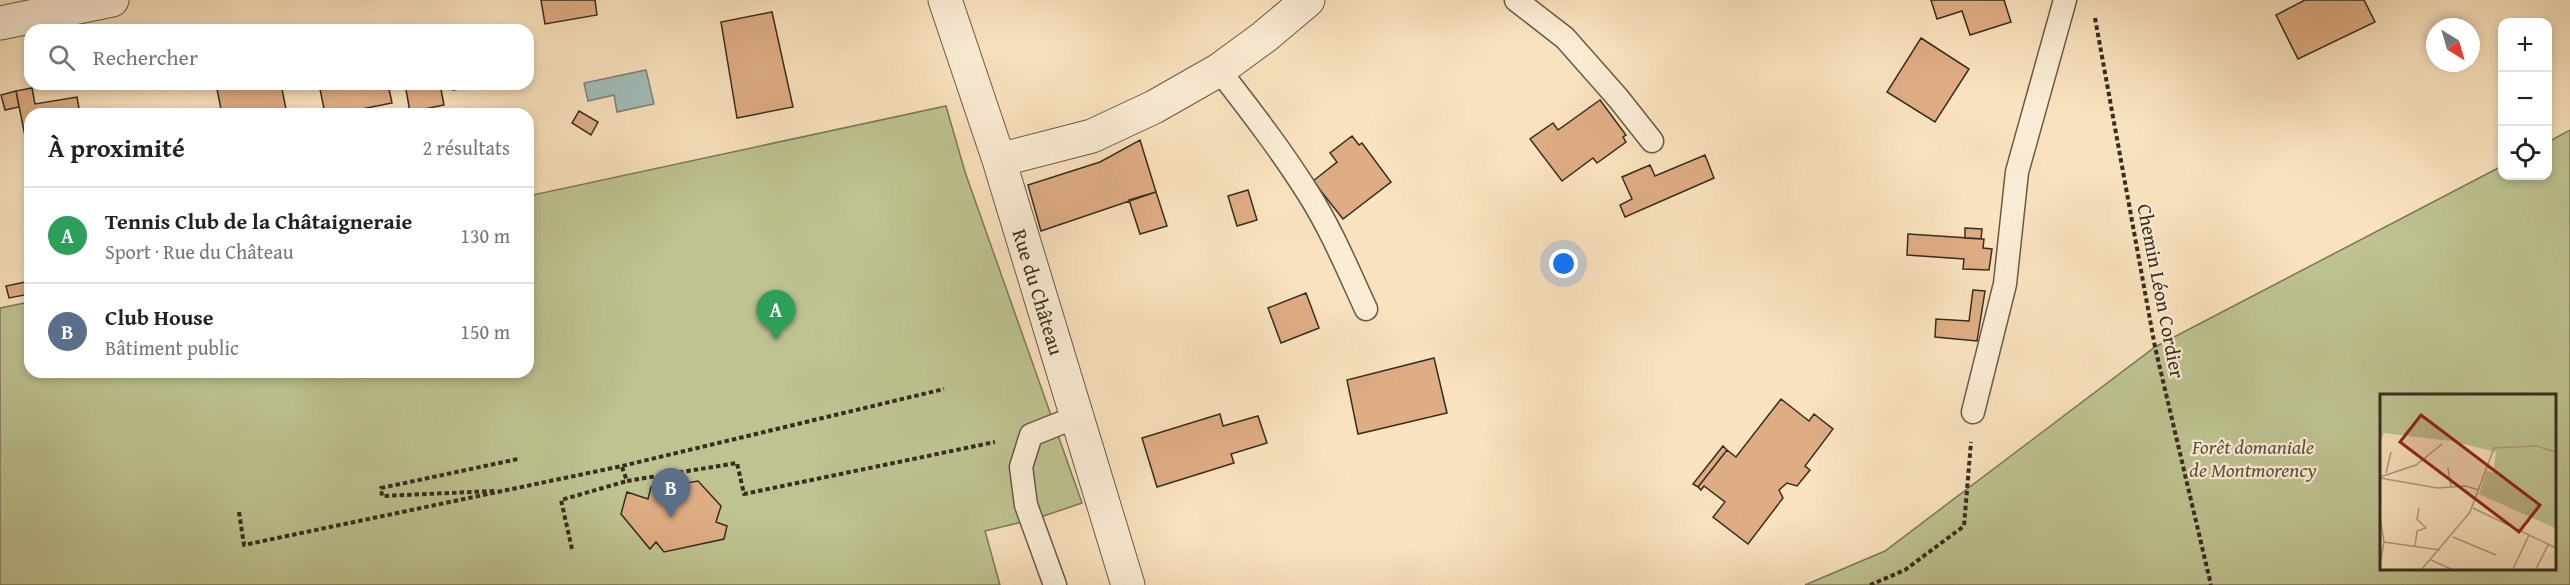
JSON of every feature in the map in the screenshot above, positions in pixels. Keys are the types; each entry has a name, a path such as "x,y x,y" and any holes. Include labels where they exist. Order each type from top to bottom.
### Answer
{"street":[{"path":"0,23 112,0"},
{"name":"Rue du Château","path":"945,0 999,160 1128,585"},
{"path":"999,160 1092,136 1154,107 1219,70 1264,38 1308,0"}],"lane":[{"path":"1516,0 1565,38 1652,141"},
{"path":"1973,412 2005,284 2017,172 2065,0"},
{"path":"1219,70 1267,132 1309,195 1335,242 1366,309"},
{"path":"1055,585 1026,505 1021,466 1031,435 1076,417"}],"path":[{"name":"Chemin Léon Cordier","path":"2094,12 2156,347 2211,585"},
{"path":"239,512 244,545 622,466 944,389"},
{"path":"1870,585 1905,570 1964,526 1973,412"},
{"path":"572,549 561,500 627,481 737,463 744,494 1031,435"},
{"path":"507,490 382,496 381,488 518,459"},
{"path":"622,466 627,481"}],"green space":[{"path":"946,106 965,172 1082,503 1035,519 985,531 1000,585 0,585 0,308 24,303 24,378 534,378 534,195"},
{"name":"Forêt domaniale de Montmorency","path":"2570,130 2570,585 1805,585 1885,551 2155,347 2498,168 2498,180 2552,180 2552,140"}],"water":[{"path":"646,70 654,104 617,112 614,95 588,101 584,83"}],"building":[{"path":"541,0 595,0 597,15 545,24"},
{"path":"1931,0 2004,0 2011,22 1970,35 1962,11 1937,19"},
{"path":"2305,0 2364,0 2375,22 2298,59 2276,15"},
{"path":"772,12 793,107 737,118 721,22"},
{"path":"1921,38 1969,69 1935,122 1887,92"},
{"path":"32,90 35,104 77,97 79,108 24,108 24,131 16,91"},
{"path":"217,90 282,90 286,108 221,108"},
{"path":"320,90 389,90 392,103 367,108 324,108"},
{"path":"406,90 441,90 444,105 409,108"},
{"path":"16,91 19,107 5,110 1,95"},
{"path":"1600,100 1626,135 1623,137 1626,142 1597,163 1593,158 1562,181 1530,139 1553,123 1558,130"},
{"path":"579,111 598,122 591,135 572,123"},
{"path":"1352,136 1359,145 1362,143 1391,182 1343,219 1313,181 1337,162 1330,153"},
{"path":"1140,140 1156,192 1041,231 1028,185 1100,162"},
{"path":"1705,155 1714,178 1625,217 1620,205 1632,199 1622,177 1650,165 1655,176"},
{"path":"1248,190 1257,220 1237,226 1228,196"},
{"path":"1156,192 1167,226 1140,234 1129,200"},
{"path":"1965,228 1982,229 1981,239 1965,238"},
{"path":"1908,234 1984,239 1983,248 1992,249 1989,270 1963,269 1964,259 1907,255"},
{"path":"24,282 24,295 9,298 6,286"},
{"path":"1973,290 1985,291 1977,341 1935,337 1936,319 1969,321"},
{"path":"1306,293 1319,328 1281,343 1268,308"},
{"path":"1434,358 1447,413 1358,434 1347,380"},
{"path":"1781,399 1809,421 1814,414 1833,429 1805,466 1810,470 1797,486 1787,483 1779,490 1783,498 1748,544 1713,517 1725,502 1704,486 1701,490 1698,487 1727,450 1736,457"},
{"path":"1220,414 1223,426 1258,416 1267,443 1231,454 1234,463 1157,487 1142,438"},
{"path":"1723,446 1727,450 1698,487 1693,484"},
{"path":"681,481 682,484 698,481 721,506 716,522 727,526 724,539 664,552 656,542 650,549 621,514 627,492 648,499 651,487"}],"place":[{"name":"Tennis Club de la Châtaigneraie","path":"776,340"},
{"name":"Club House","path":"671,518"}]}
